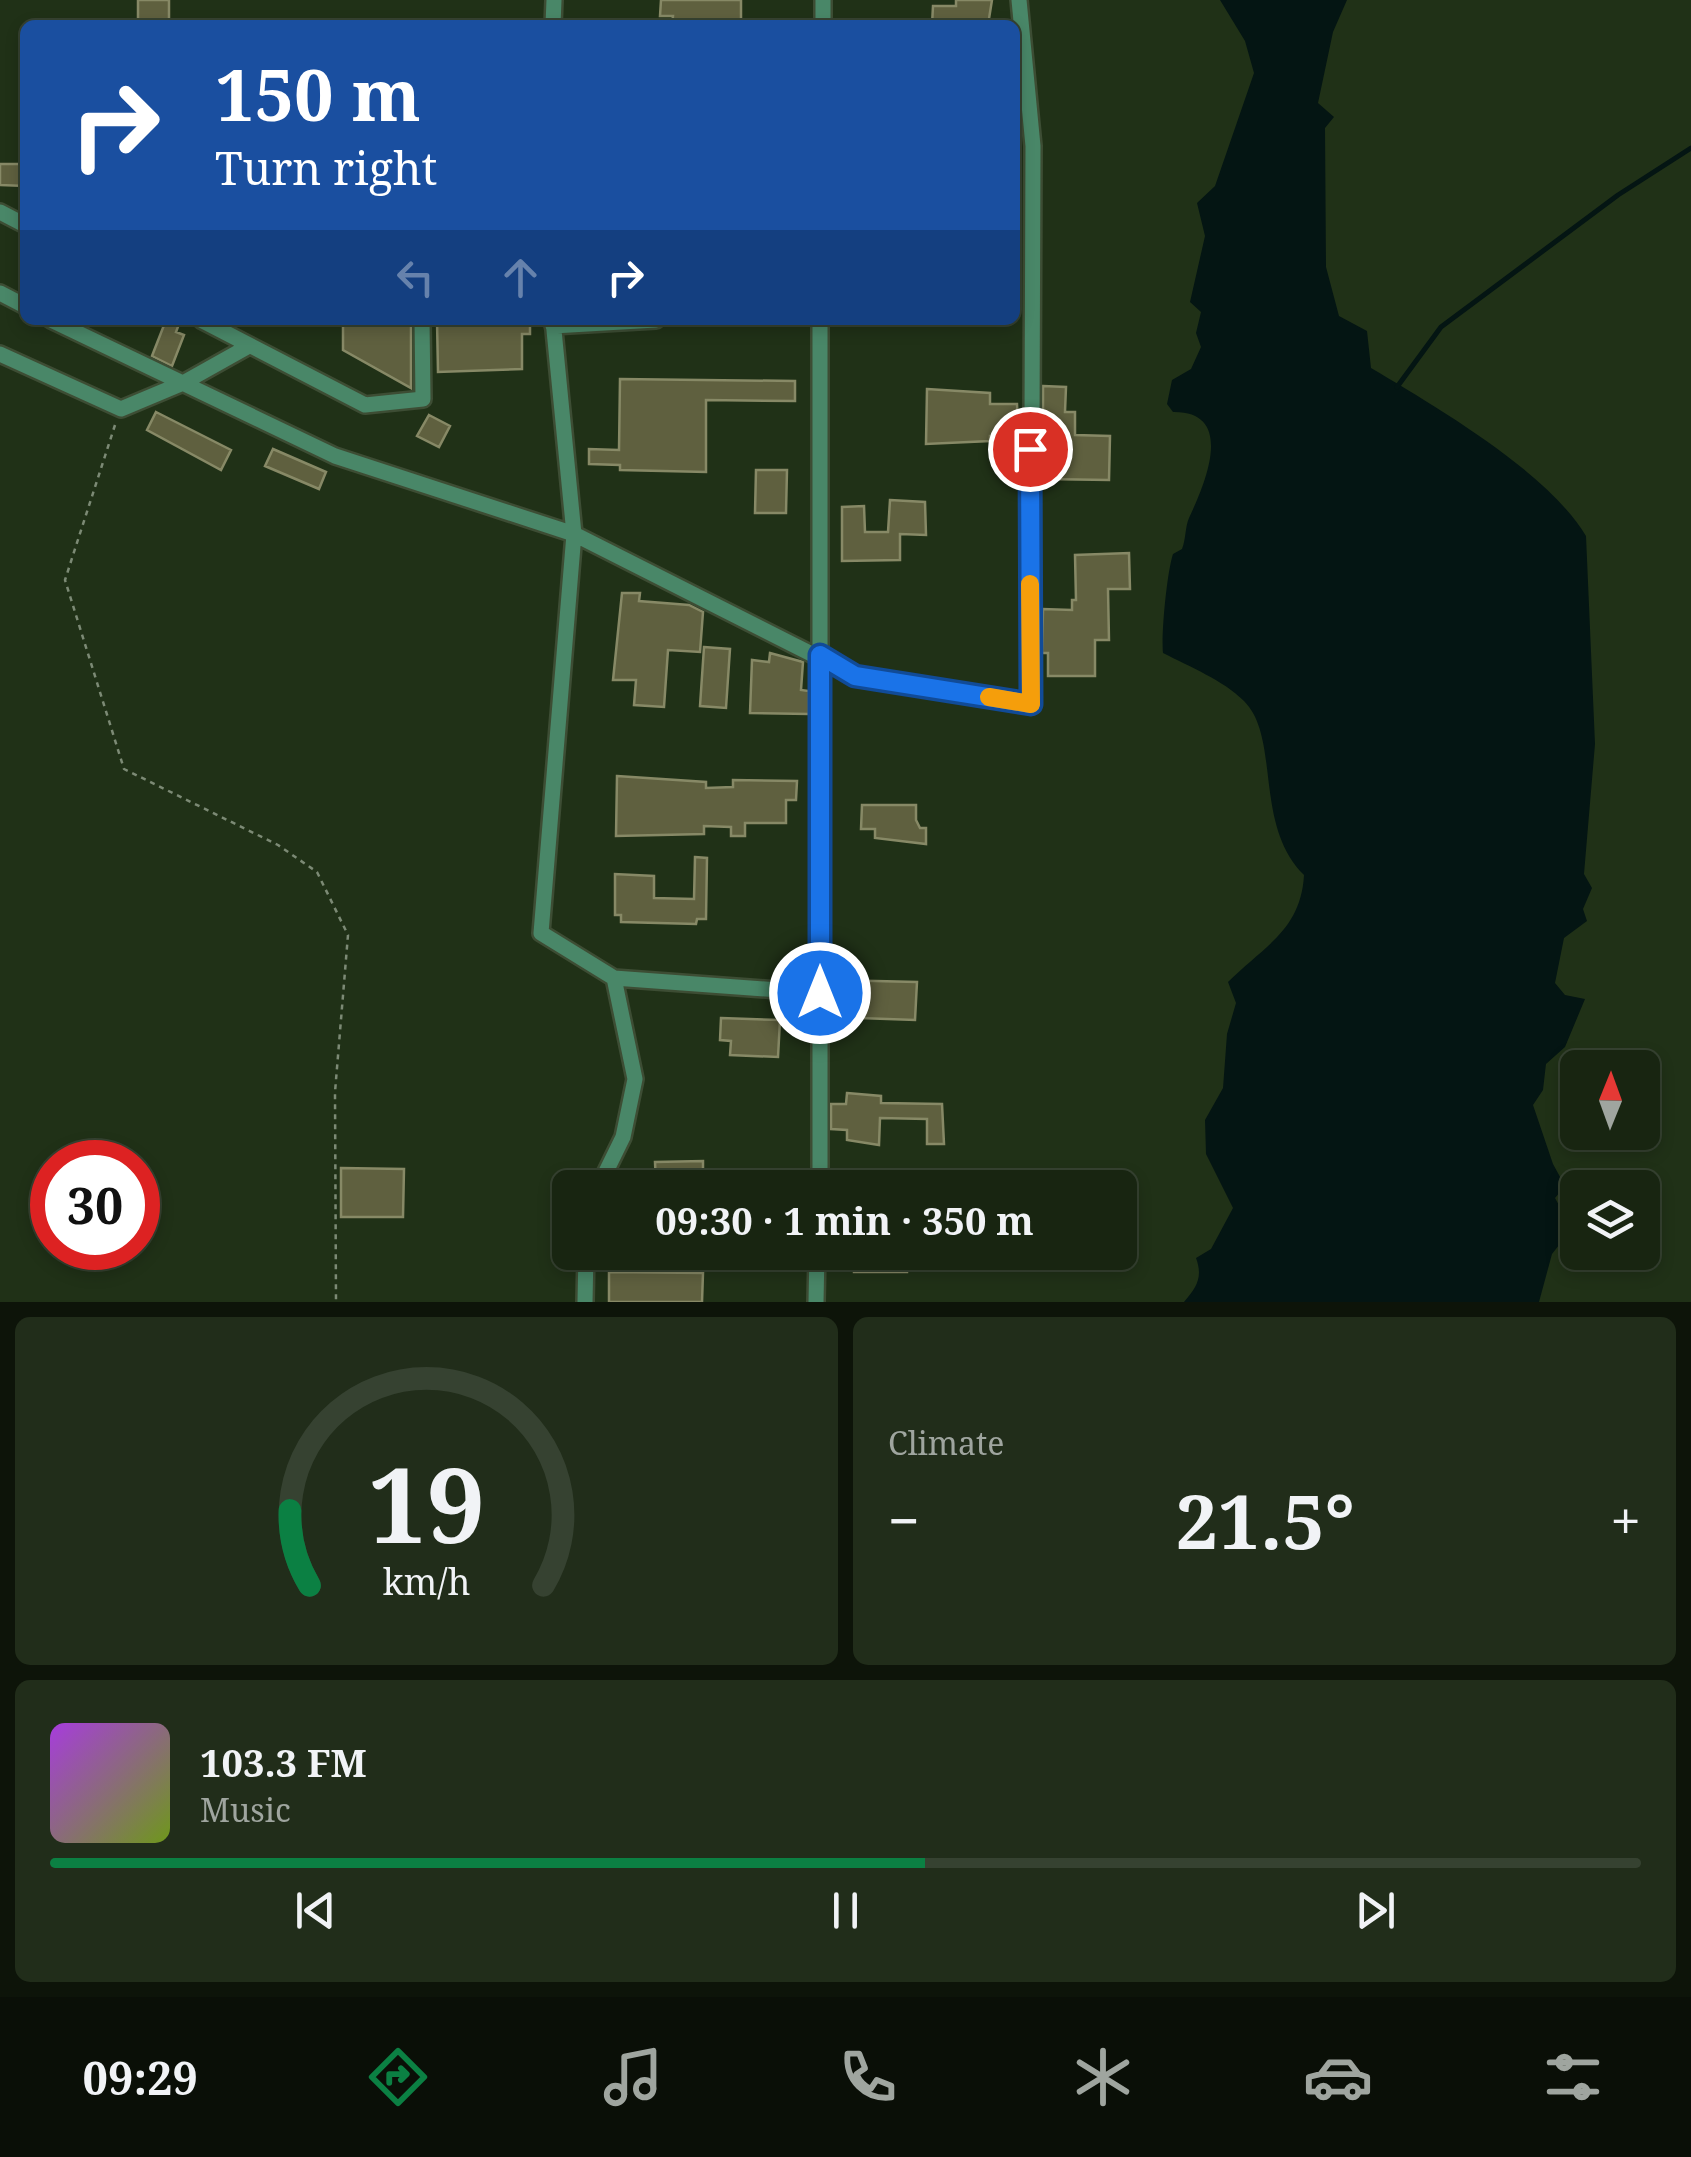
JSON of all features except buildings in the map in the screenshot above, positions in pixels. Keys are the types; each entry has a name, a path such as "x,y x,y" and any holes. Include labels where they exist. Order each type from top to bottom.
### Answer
{"street":[{"path":"62,325 335,456 574,534 855,676 1031,704 1023,304 1034,146 1019,0"},
{"path":"210,325 365,404 423,399 422,325"},
{"path":"553,325 574,534 541,933 614,978 820,993"},
{"path":"820,325 820,1170"},
{"path":"0,354 120,409 183,383 249,346"},
{"path":"607,1170 623,1137 635,1080 614,978"},
{"path":"585,1302 586,1270"},
{"path":"816,1302 817,1270"}],"path":[{"path":"120,409 65,580 124,770 278,845 316,872 348,935 335,1092 336,1302"}],"shaded area":[{"path":"1220,0 1347,0 1333,32 1318,103 1334,117 1325,128 1326,267 1339,316 1367,331 1371,368 1457,421 1518,465 1568,512 1586,536 1595,744 1584,874 1592,888 1583,909 1587,921 1564,938 1555,983 1565,995 1585,999 1565,1047 1546,1064 1543,1090 1533,1105 1560,1177 1560,1192 1555,1198 1560,1207 1560,1244 1552,1254 1539,1302 1184,1302 1198,1282 1196,1258 1211,1249 1233,1208 1206,1154 1205,1120 1223,1088 1227,1034 1236,1003 1228,982 1288,924 1296,910 1304,875 1278,832 1255,717 1244,701 1226,687 1163,653 1173,554 1182,549 1211,453 1205,424 1193,415 1173,412 1167,404 1172,380 1191,369 1201,347 1196,333 1201,312 1190,302 1205,236 1197,203 1215,186 1254,73 1245,41"}],"waterway":[{"path":"1397,387 1441,327 1618,195 1691,148"}],"slow traffic":[{"path":"989,697 1031,704 1030,584"}],"route":[{"path":"820,993 820,655 855,676 1031,704 1030,449"}]}
